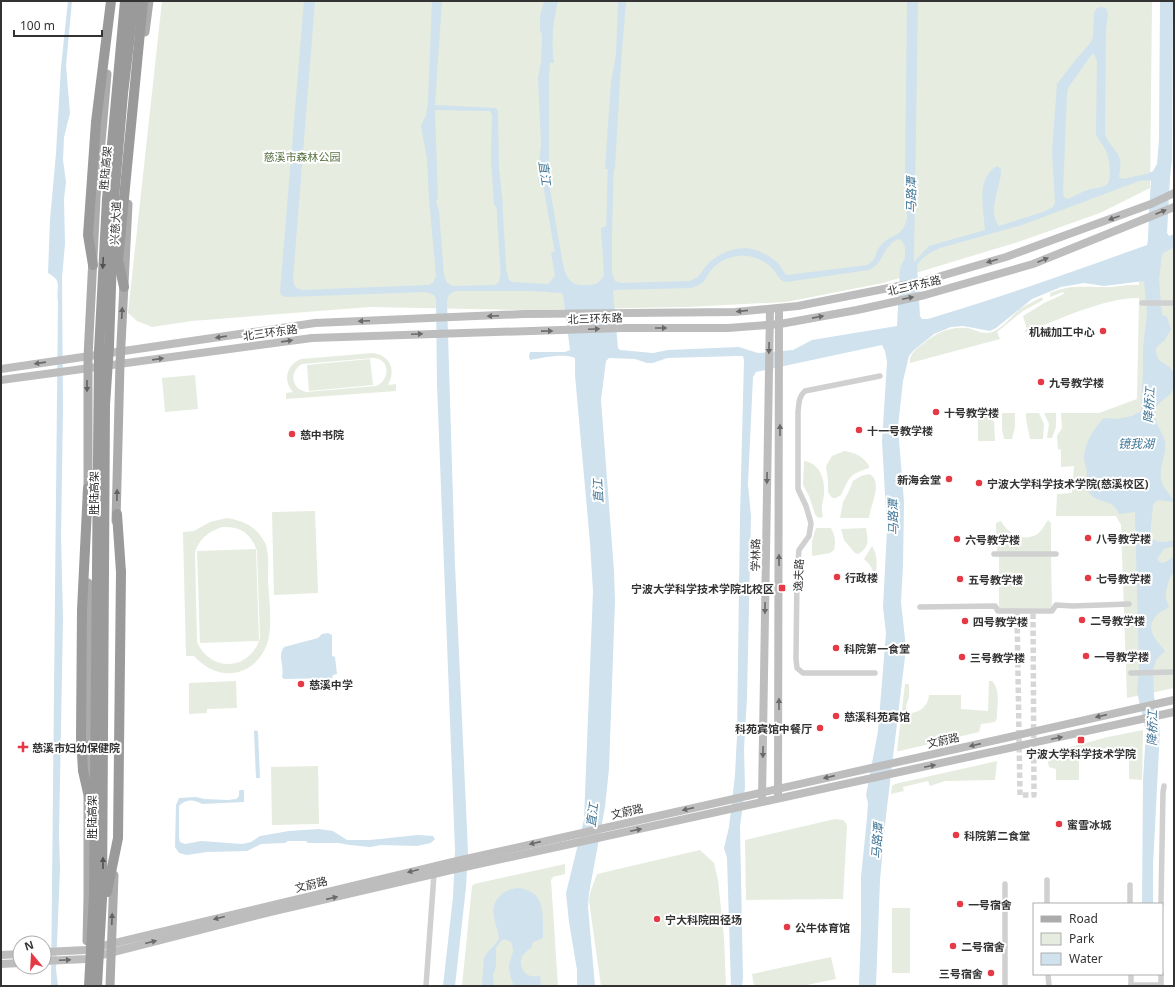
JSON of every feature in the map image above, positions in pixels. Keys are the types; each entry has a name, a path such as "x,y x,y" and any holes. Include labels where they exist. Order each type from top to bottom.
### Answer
{"highway":[{"path":"93,265 88,236 96,122 111,1"},
{"name":"胜陆高架","path":"89,986 94,895 99,350 107,198 125,1"},
{"name":"胜陆高架","path":"97,986 102,899 105,406 114,199 123,94 134,1"},
{"path":"124,287 118,260 143,1"},
{"path":"88,488 82,610 81,737 83,771 95,821"},
{"path":"101,921 118,838 121,572 117,514"}],"main road":[{"name":"兴慈大道","path":"86,986 88,897 87,368 96,198 104,100 115,1"},
{"name":"兴慈大道","path":"110,986 114,849 120,352 132,125 149,1"},
{"name":"北三环东路","path":"1,369 315,323 524,314 736,312 816,303 924,281 1006,257 1151,204 1174,193"},
{"name":"北三环东路","path":"1,380 312,338 622,328 728,328 780,324 858,310 925,295 1033,264 1174,207"},
{"path":"779,799 780,308"},
{"name":"学林路","path":"762,803 770,309"},
{"name":"文蔚路","path":"112,948 454,866 573,834 1174,700"},
{"name":"文蔚路","path":"86,954 434,874 454,866 572,844 1174,712"},
{"path":"52,952 86,954"},
{"path":"1,955 12,954"},
{"path":"52,960 86,954"},
{"path":"1,964 12,963"}],"street":[{"path":"1142,303 1171,303"},
{"name":"逸夫路","path":"875,673 803,673 797,668 797,573 799,550 808,536 811,523 806,506 798,489 798,412 799,401 805,391 880,376"},
{"path":"994,554 1056,554"},
{"path":"920,606 995,606 998,610 1052,611 1056,605 1073,606 1129,604"},
{"path":"1131,673 1174,672"},
{"path":"1161,903 1164,786"},
{"path":"426,986 434,874"},
{"path":"1047,880 1047,903"},
{"path":"1005,884 1005,986"},
{"path":"1130,885 1130,903"},
{"path":"1048,975 1049,986"},
{"path":"1131,975 1131,986 1161,986 1161,975"}],"green space":[{"name":"慈溪市森林公园","path":"162,1 1152,1 1150,188 1100,213 1021,241 883,283 786,302 687,307 521,310 370,307 192,321 152,327 137,321 128,313"},
{"path":"1174,237 1174,688 1127,698 1121,525 1116,516 1056,516 1057,494 1072,493 1074,466 1061,467 1061,450 1058,449 1057,436 1062,428 1061,413 1099,413 1137,399 1139,298 1112,301 1097,305 1026,332 1025,330 1027,329 1023,316 1044,303 1064,294 1063,292 1050,297 1050,293 1057,290 1075,287 1139,285 1140,251"},
{"path":"1042,297 1043,300 1023,311 997,332 1000,339 910,363 911,357 918,348 943,331 955,328 968,328 983,333 992,332 1003,325 1020,309"},
{"path":"373,353 379,355 388,360 390,364 392,374 388,385 396,384 396,391 286,399 286,393 293,392 287,378 289,369 301,359","holes":["373,358 379,359 385,365 386,375 381,383 376,386 307,392 298,388 295,384 293,376 295,371 302,364"]},
{"path":"370,359 373,385 309,391 307,365"},
{"path":"195,375 198,409 165,412 162,378"},
{"path":"982,413 988,413 994,422 995,441 978,441 978,419"},
{"path":"1002,413 1015,413 1015,427 1012,439 1004,439 1002,429"},
{"path":"1026,413 1039,413 1044,424 1043,439 1030,439"},
{"path":"1044,413 1056,413 1056,427 1052,438 1047,438 1049,424"},
{"path":"844,451 862,457 869,468 850,477 841,495 836,498 832,498 828,492 826,466 832,456"},
{"path":"804,461 814,465 822,477 824,492 822,507 823,516 821,518 817,517 815,514 809,496 803,485"},
{"path":"869,474 873,477 876,488 869,518 840,518 843,502 853,481 861,476"},
{"path":"315,511 318,593 274,595 272,512"},
{"path":"227,518 244,523 253,528 261,536 267,548 270,613 269,637 261,656 244,670 234,673 224,673 213,670 194,656 186,656 183,532 194,531 210,522","holes":["222,527 239,529 248,535 257,551 260,638 255,649 248,657 239,662 230,664 220,663 211,659 203,652 197,642 195,552 199,543 209,533"]},
{"path":"1048,520 1051,523 1051,553 997,553 996,523 1001,521 1011,533 1020,537 1031,537 1038,534"},
{"path":"816,528 831,528 835,544 834,550 830,553 812,555 812,541"},
{"path":"866,528 868,539 865,549 858,554 855,553 844,540 841,529"},
{"path":"872,546 875,552 876,560 875,574 864,559"},
{"path":"256,549 259,641 200,643 197,551"},
{"path":"999,556 1051,556 1052,608 999,609"},
{"path":"236,681 237,708 207,709 207,713 189,714 189,683"},
{"path":"989,681 992,681 995,685 998,693 997,718 995,722 981,724 979,732 897,751 905,684 909,684 909,697 906,707 909,713 917,712 923,708 929,695 961,695 961,709 988,711"},
{"path":"1143,730 1142,780 1129,779 1129,748 1079,749 1079,780 1056,780 1056,769 1049,767 1048,762 1050,758 1064,757 1063,749 1108,737"},
{"path":"997,761 995,780 945,781 930,786 928,781 903,787 904,791 891,794 892,786 895,784"},
{"path":"318,766 319,824 272,825 271,767"},
{"path":"835,819 843,820 847,827 843,899 746,900 745,840"},
{"name":"宁大科院田径场","path":"700,850 714,863 718,880 724,938 726,986 601,986 589,901 590,893 597,874"},
{"path":"565,864 565,874 553,877 551,880 558,986 462,986 472,886 474,884"},
{"path":"892,908 910,908 910,973 892,973"},
{"path":"831,957 836,979 802,986 754,986 752,974"}],"water":[{"path":"68,1 72,1 66,66 70,113 64,137 63,160 66,182 64,199 65,244 62,278 63,408 61,536 63,619 59,835 60,869 56,969 58,986 51,986 58,287 55,278 48,273 50,220 61,67"},
{"path":"304,1 315,1 293,279 295,286 302,290 428,285 433,283 436,276 427,159 421,126 426,115 428,101 432,1 442,1 435,105 496,108 498,111 499,167 503,206 496,207 494,204 491,160 492,115 490,111 435,110 438,197 436,202 439,211 444,275 447,283 453,286 495,285 499,282 501,273 507,272 509,280 513,282 548,284 555,276 551,252 560,251 567,276 570,280 579,285 595,284 601,280 604,275 601,228 612,224 612,273 615,281 621,283 693,280 698,277 707,265 719,255 741,248 756,250 768,255 787,275 867,265 873,260 881,245 902,229 907,219 905,175 907,1 918,1 914,262 929,246 985,230 982,195 983,186 990,172 997,166 1001,169 1001,175 994,206 994,213 995,220 999,226 1043,212 1053,207 1055,203 1052,152 1057,84 1091,42 1093,37 1094,13 1097,8 1106,8 1108,14 1106,29 1106,138 1119,156 1119,177 1122,179 1147,174 1153,171 1157,164 1159,140 1160,1 1173,1 1172,159 1167,233 1169,236 1174,234 1174,247 1162,254 1159,280 1162,315 1167,317 1171,329 1165,340 1156,348 1159,360 1171,368 1174,378 1174,386 1170,394 1158,405 1155,419 1165,442 1161,479 1163,485 1174,502 1158,500 1153,504 1150,538 1162,542 1174,540 1174,546 1164,549 1157,559 1161,563 1166,562 1174,556 1174,571 1169,580 1166,591 1166,599 1169,607 1158,614 1154,619 1151,629 1152,634 1165,651 1156,660 1153,670 1154,696 1160,730 1153,865 1153,903 1142,903 1143,780 1146,731 1137,692 1139,670 1135,512 1119,514 1114,506 1092,496 1089,493 1086,488 1087,472 1084,459 1084,453 1090,436 1104,418 1117,419 1132,416 1141,411 1143,349 1147,313 1144,281 1104,286 1084,283 1061,287 1032,299 996,328 990,331 963,326 951,327 934,334 909,356 903,381 898,427 904,502 901,602 906,648 880,880 876,986 859,986 861,877 868,803 866,795 878,731 886,633 883,607 887,530 882,441 887,362 882,345 756,372 753,377 748,484 751,516 747,697 744,749 745,787 740,827 742,986 731,986 727,858 724,848 729,827 735,775 737,736 744,360 743,356 737,356 667,358 653,363 647,363 635,359 609,358 606,361 601,400 615,601 609,769 605,807 589,893 588,907 595,986 577,986 577,970 566,893 584,820 593,591 575,375 575,358 558,356 530,360 529,356 530,352 565,352 570,350 563,295 561,293 532,291 456,291 449,295 447,301 455,565 468,852 466,887 455,986 443,986 453,897 455,850 437,384 436,299 434,295 426,292 286,297 281,295 280,291","holes":["1092,54 1094,54 1097,61 1096,134 1108,156 1110,166 1109,180 1105,186 1082,192 1068,199 1064,197 1063,191 1068,88","1139,181 1151,181 1147,245 1038,284 956,311 928,319 922,319 920,316 917,266 921,260 930,253 940,248 1022,225","898,239 902,241 905,247 905,258 900,268 897,326 812,340 793,350 758,353 739,347 668,350 653,353 620,350 618,348 614,290 691,288 703,282 717,264 727,259 739,256 756,258 764,262 771,267 781,280 786,282 869,270 878,263 889,247"]},
{"path":"544,1 558,1 553,32 554,63 550,63 549,77 550,185 539,185 538,174 541,144 538,78 541,62 542,35 540,30 540,16"},
{"path":"618,1 626,1 615,169 605,169 611,82 616,55"},
{"path":"328,633 332,635 332,656 335,657 337,674 333,675 332,678 284,679 282,677 283,669 281,654 284,647 318,638 322,634"},
{"path":"256,730 258,732 260,778 256,778 254,731"},
{"path":"240,790 244,790 244,802 202,804 190,800 179,806 180,842 185,844 201,841 242,844 251,842 260,836 289,831 319,829 333,831 347,840 370,840 418,835 433,836 435,839 431,843 417,846 381,845 370,847 338,843 288,841 285,843 261,844 247,851 207,852 187,855 179,853 175,847 176,805 179,798 196,797 204,799 236,799 239,796"},
{"path":"517,888 527,890 534,894 539,899 543,913 543,938 532,943 532,947 523,955 521,961 523,971 525,973 532,976 540,976 541,986 514,986 509,967 513,949 511,942 504,939 496,948 496,966 493,976 494,986 482,986 484,958 499,938 493,911 494,906 502,894 508,890"}],"waterway":[{"path":"609,233 611,162"},
{"name":"直江","path":"545,178 559,259"},
{"path":"499,199 504,280"}],"tunnel":[{"path":"1017,611 1020,795 1034,795 1033,611"}],"place":[{"name":"机械加工中心","path":"1103,331"},
{"name":"九号教学楼","path":"1041,382"},
{"name":"十号教学楼","path":"936,412"},
{"name":"十一号教学楼","path":"859,430"},
{"name":"慈中书院","path":"292,434"},
{"name":"新海会堂","path":"949,479"},
{"name":"宁波大学科学技术学院(慈溪校区)","path":"979,483"},
{"name":"八号教学楼","path":"1088,538"},
{"name":"六号教学楼","path":"957,539"},
{"name":"行政楼","path":"837,577"},
{"name":"七号教学楼","path":"1088,578"},
{"name":"五号教学楼","path":"960,579"},
{"name":"宁波大学科学技术学院北校区","path":"782,588"},
{"name":"二号教学楼","path":"1082,620"},
{"name":"四号教学楼","path":"965,621"},
{"name":"科院第一食堂","path":"836,648"},
{"name":"一号教学楼","path":"1086,656"},
{"name":"三号教学楼","path":"962,657"},
{"name":"慈溪中学","path":"301,684"},
{"name":"慈溪科苑宾馆","path":"836,716"},
{"name":"科苑宾馆中餐厅","path":"820,728"},
{"name":"宁波大学科学技术学院","path":"1081,740"},
{"name":"慈溪市妇幼保健院","path":"23,747"},
{"name":"蜜雪冰城","path":"1059,824"},
{"name":"科院第二食堂","path":"956,835"},
{"name":"一号宿舍","path":"960,904"},
{"name":"宁大科院田径场","path":"657,919"},
{"name":"公牛体育馆","path":"787,927"},
{"name":"二号宿舍","path":"953,946"},
{"name":"三号宿舍","path":"991,973"}],"water label":[{"name":"马路潭","path":"911,195"},
{"name":"降桥江","path":"1149,405"},
{"name":"镜我湖","path":"1136,443"},
{"name":"马路潭","path":"893,517"},
{"name":"降桥江","path":"1152,728"},
{"name":"马路潭","path":"877,841"}]}
